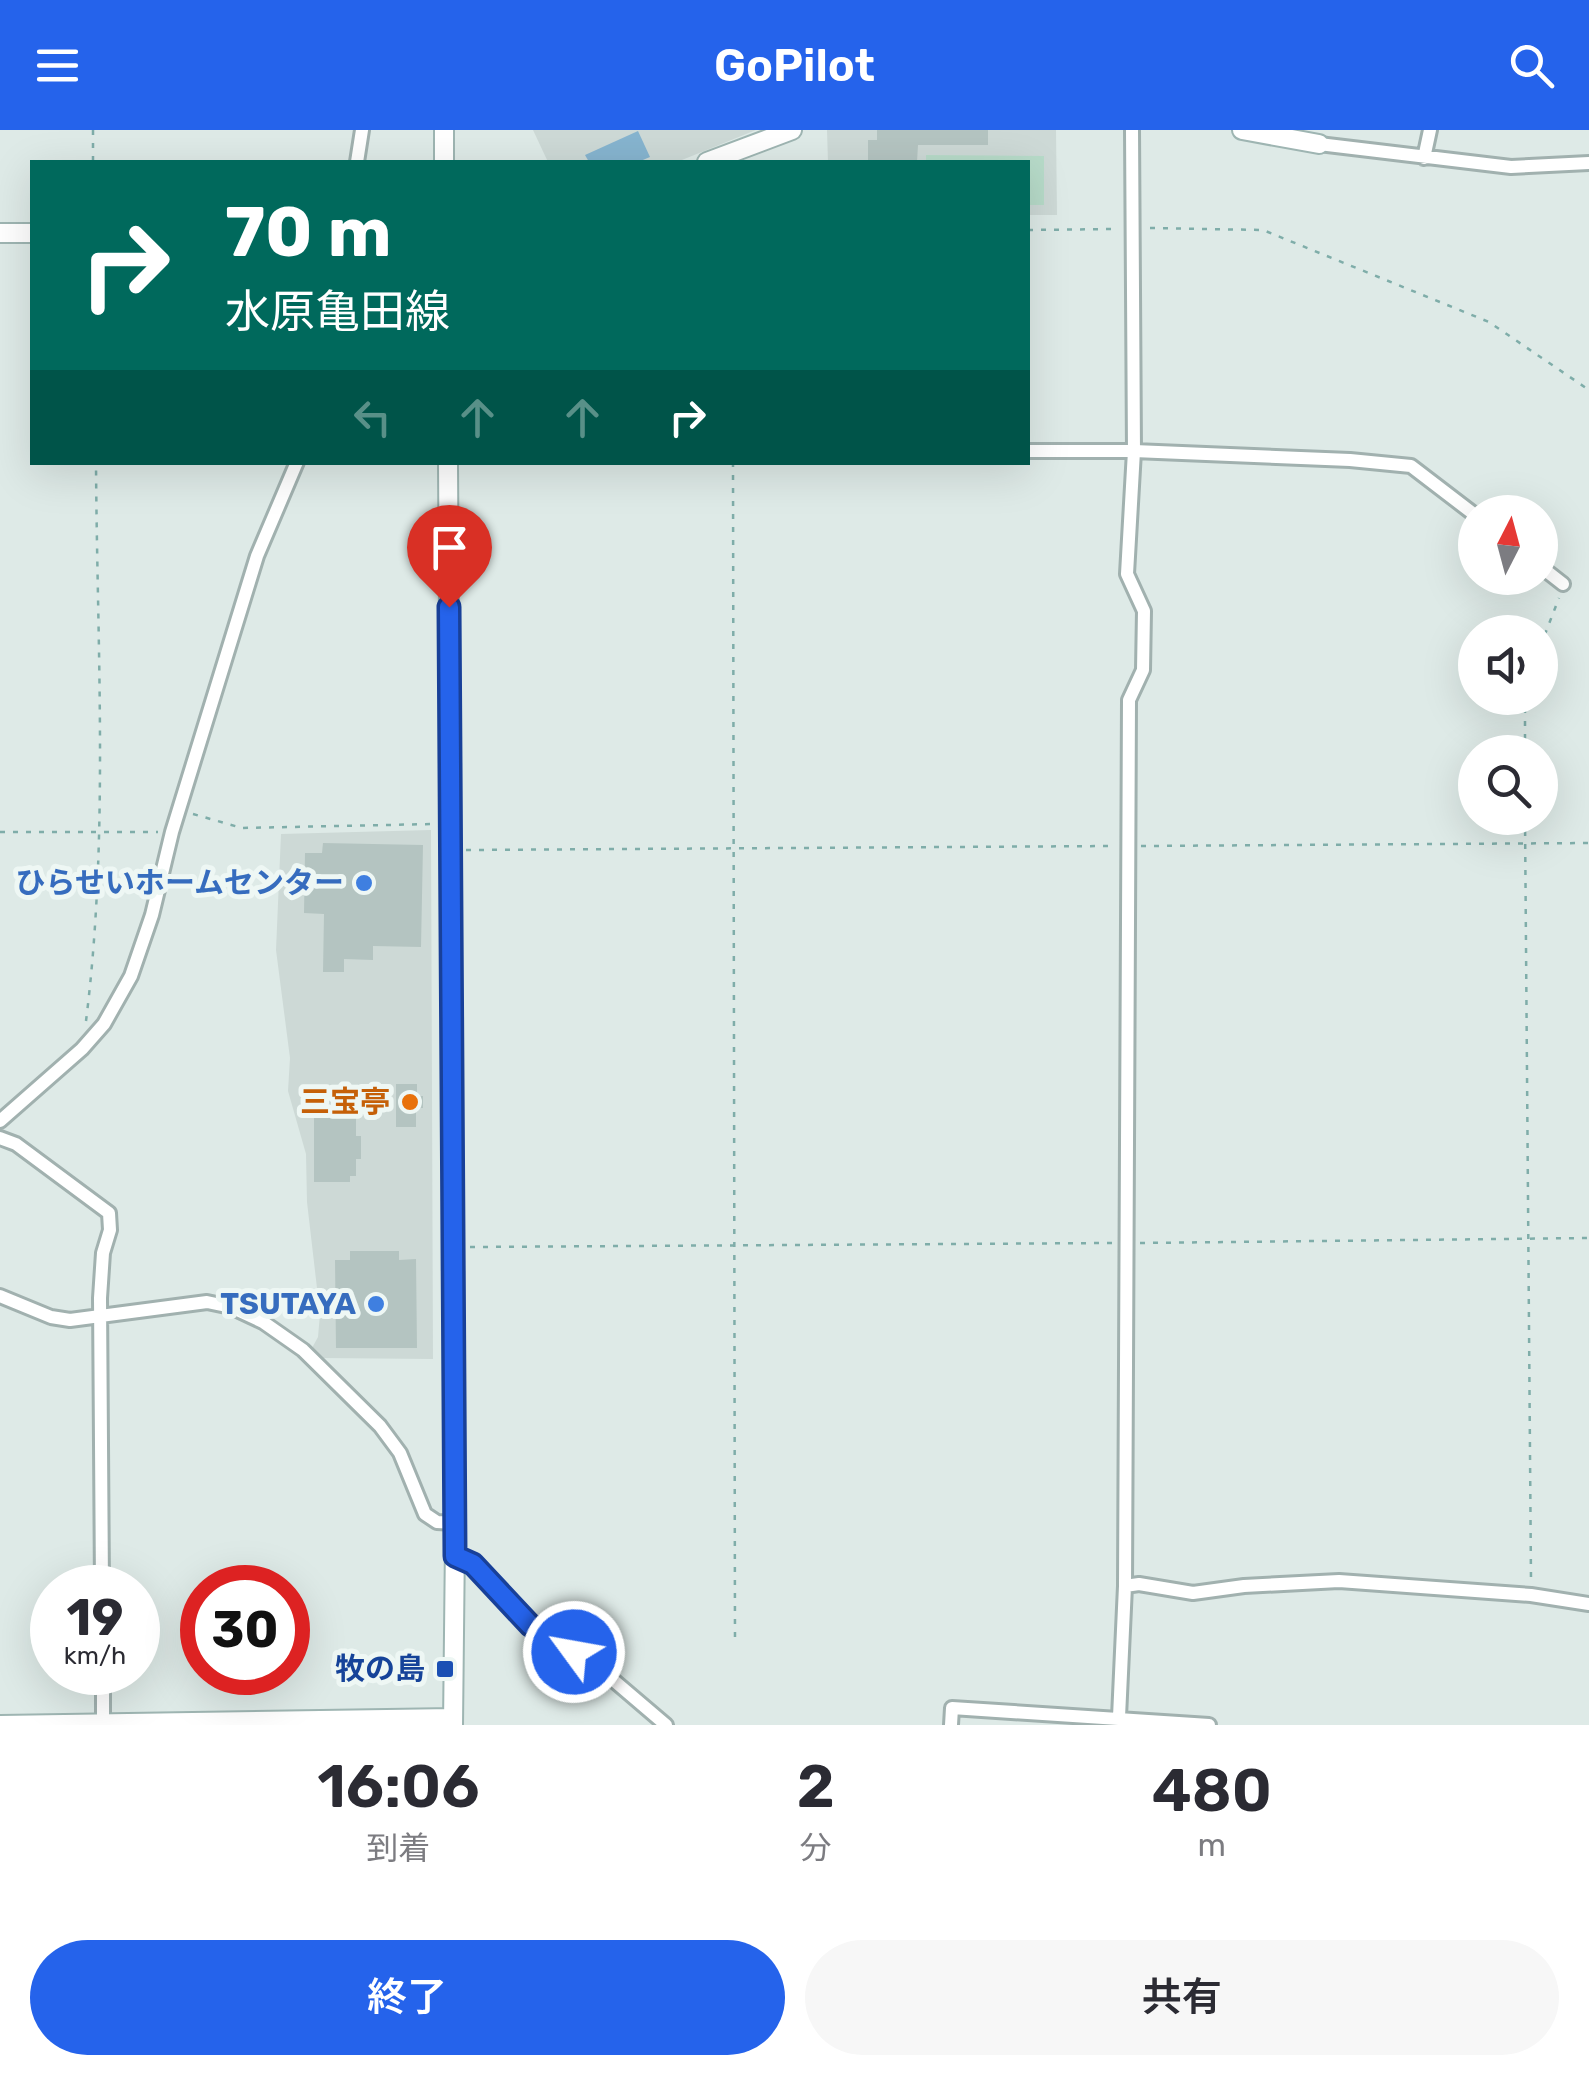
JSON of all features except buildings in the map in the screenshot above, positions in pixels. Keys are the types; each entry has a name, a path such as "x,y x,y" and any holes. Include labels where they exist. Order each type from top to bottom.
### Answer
{"main road":[{"path":"444,130 444,160"},
{"path":"711,160 792,130"},
{"path":"1242,130 1319,144"},
{"path":"0,233 30,233"},
{"path":"0,1725 453,1721 448,465"}],"street":[{"path":"357,160 362,130"},
{"path":"1119,1717 1125,1586 1129,700 1142,670 1144,611 1128,574 1134,451 1132,130"},
{"path":"1424,158 1430,130"},
{"path":"1319,144 1511,168 1589,164"},
{"path":"1030,451 1134,451 1411,466 1458,502"},
{"path":"0,1121 82,1049 104,1024 131,976 257,556 296,465"},
{"path":"1558,580 1563,584"},
{"path":"0,1138 16,1144 109,1212 100,1316 102,1565"},
{"path":"0,1296 51,1317 70,1320 207,1302 230,1307 262,1322 303,1350 380,1426 400,1454 425,1514 438,1522 455,1523"},
{"path":"455,1556 473,1564 530,1625 554,1637 612,1679 666,1725"},
{"path":"1125,1586 1139,1584 1193,1594 1244,1586 1339,1581 1531,1595 1589,1604"},
{"path":"103,1695 103,1724"},
{"path":"951,1725 952,1708 1209,1725"}],"path":[{"path":"93,130 93,160"},
{"path":"1030,230 1263,230 1489,322 1589,390"},
{"path":"82,1049 92,973 98,832 96,465"},
{"path":"733,465 736,1643"},
{"path":"1552,615 1563,584"},
{"path":"179,809 242,828 450,824"},
{"path":"0,832 172,832"},
{"path":"1525,835 1531,1595"},
{"path":"450,850 1589,843"},
{"path":"453,1247 1589,1238"}],"shaded area":[{"path":"533,130 756,130 682,160 547,160"},
{"path":"827,130 1056,130 1057,215 1030,215 1030,160 828,160"},
{"path":"431,830 433,1359 322,1358 312,1348 318,1337 320,1314 307,1202 306,1154 288,1091 290,1058 276,950 281,834"}],"green space":[{"path":"926,155 1044,156 1044,205 1030,205 1030,160 926,160"}],"water":[{"path":"638,131 650,157 588,160 585,155"}],"place":[{"name":"ひらせいホームセンター","path":"364,883"},
{"name":"三宝亭","path":"410,1102"},
{"name":"TSUTAYA","path":"376,1304"},
{"name":"牧の島","path":"445,1669"}],"route":[{"path":"449,607 455,1556 473,1564 530,1625 574,1652"}]}
